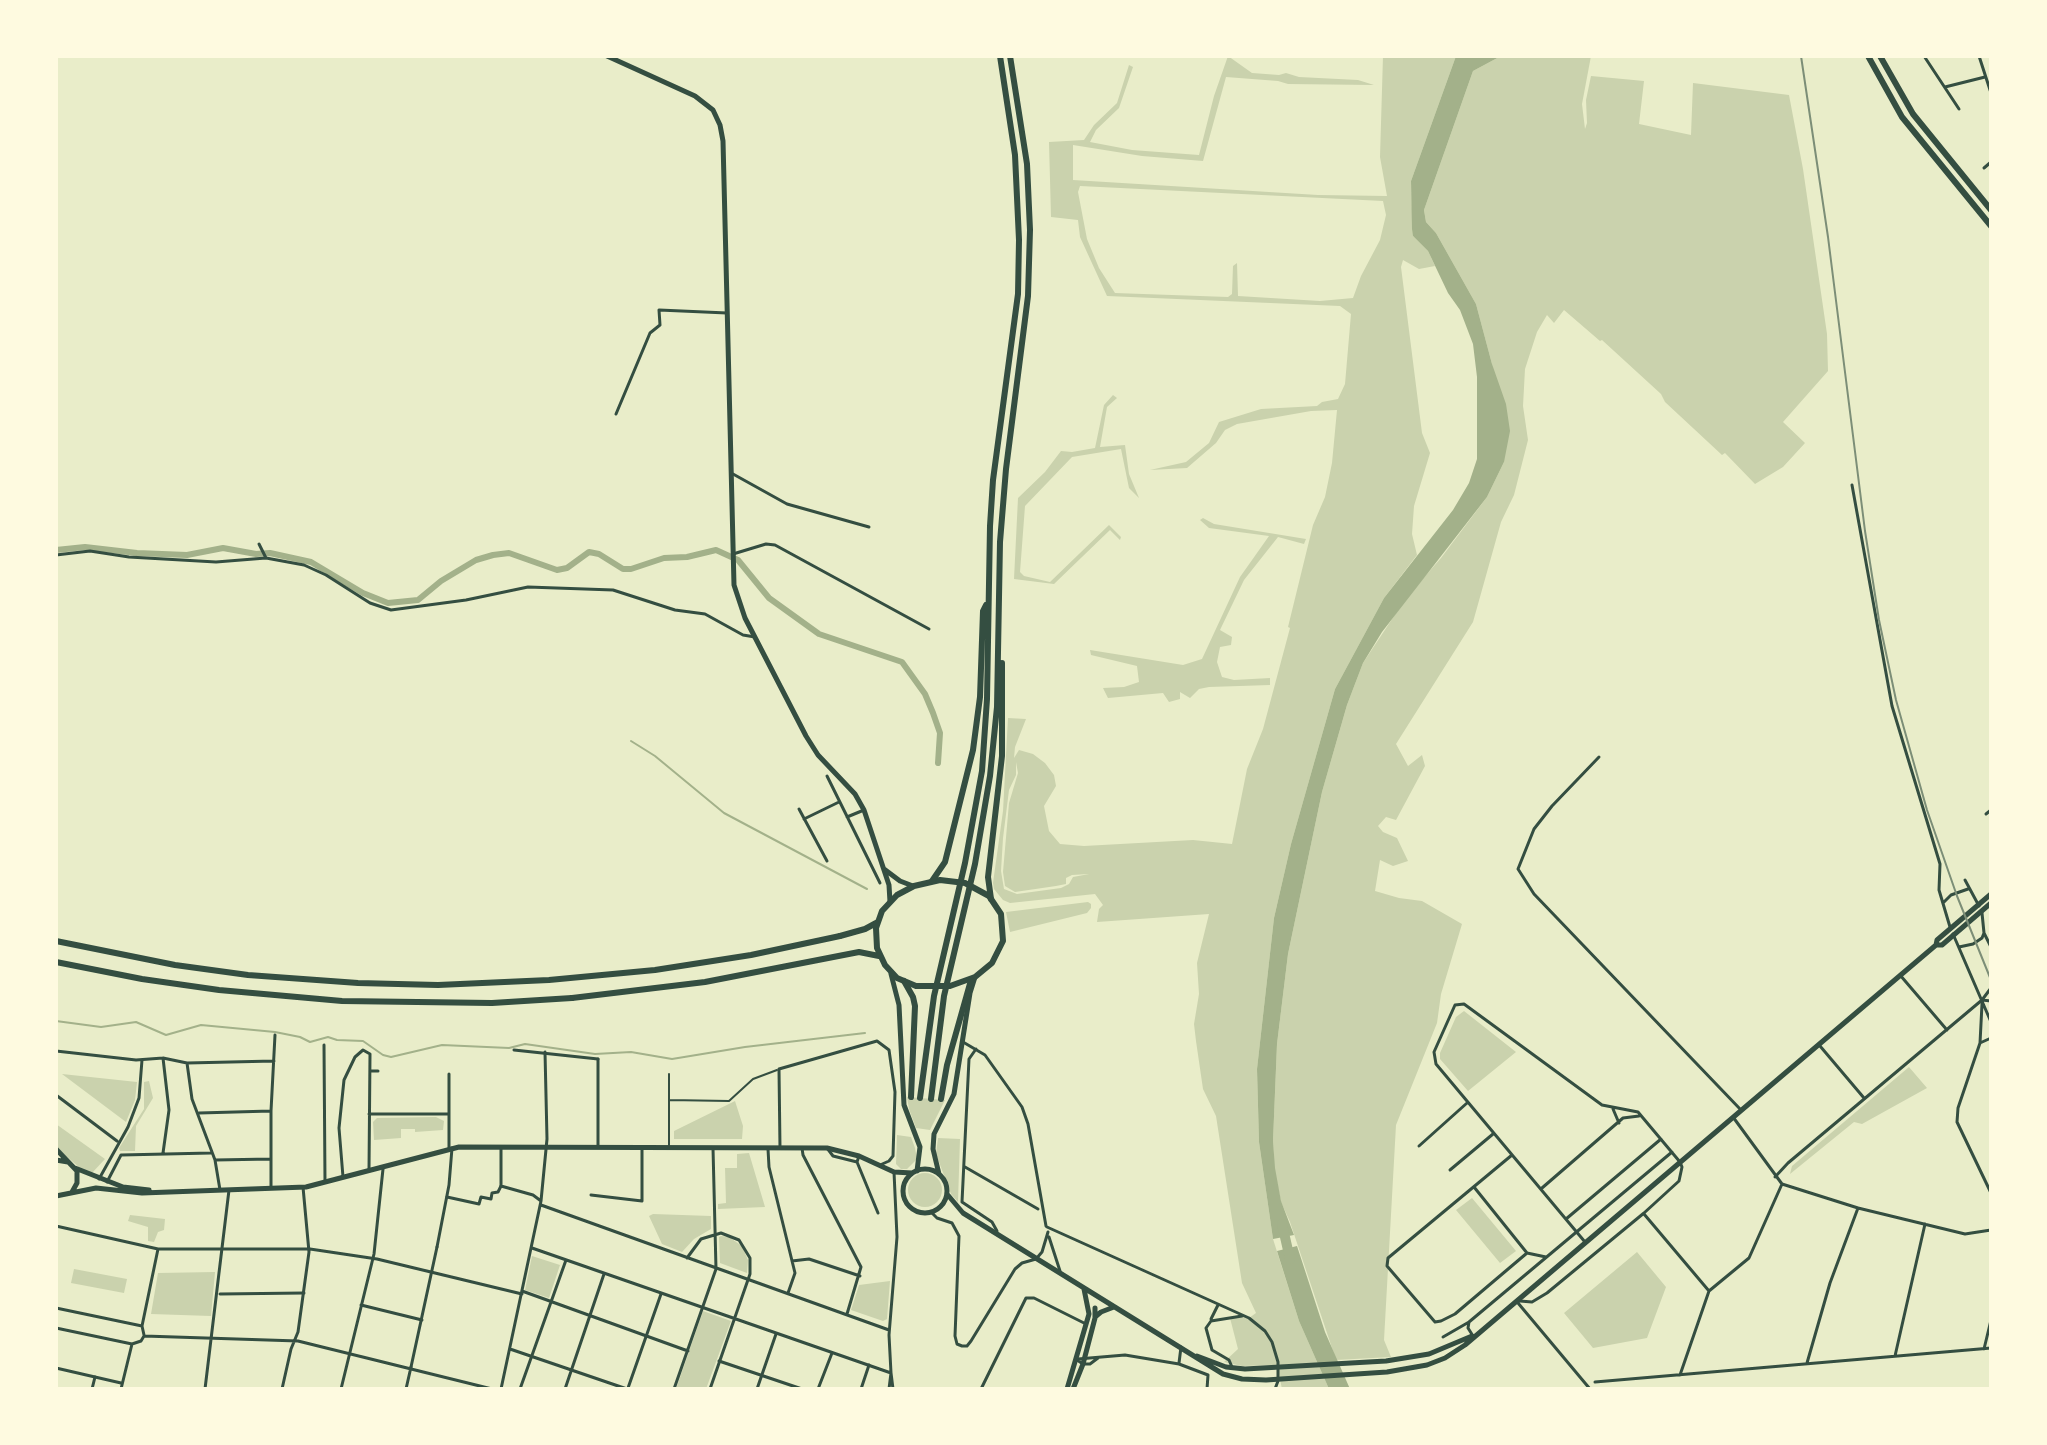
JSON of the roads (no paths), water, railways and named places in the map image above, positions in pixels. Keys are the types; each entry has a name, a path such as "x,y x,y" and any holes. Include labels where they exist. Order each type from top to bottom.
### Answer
{"highway":[{"path":"920,1098 934,996 965,863 982,771 993,480 1018,294 1015,155 1000,56"},
{"path":"931,1099 944,996 975,864 990,776 1004,484 1028,296 1030,230 1027,164 1010,56"},
{"path":"1868,56 1902,117 1991,226"},
{"path":"1880,56 1913,114 1991,210"},
{"path":"932,881 945,862 971,758 980,697 983,611 988,602"},
{"path":"991,899 988,877 1002,756 999,635"},
{"path":"949,880 981,889 991,899 1003,921 1003,941 992,963 973,978 958,984 925,987 904,981 891,973 879,956 876,938 878,922 890,902 914,886 932,881 949,880"},
{"path":"56,941 175,965 248,975 344,983 438,985 549,980 655,970 751,955 840,936 878,922"},
{"path":"56,962 219,990 342,1001 478,1003 572,998 705,982 856,952 879,956"},
{"path":"941,1099 947,1065 973,978"},
{"path":"904,981 915,1006 911,1097"}],"main road":[{"path":"607,56 695,96 708,105 717,117 723,141 731,547 734,554 731,563 737,597 812,746 846,783 864,810 890,888 890,902"},
{"path":"883,867 894,877 914,886"},
{"path":"973,978 954,1094 934,1134 933,1149 947,1194 963,1213 1223,1374 1266,1380 1387,1372 1415,1368 1445,1358 1460,1349 1900,975 1936,945 1942,945 1991,894"},
{"path":"1980,908 1991,903"},
{"path":"891,973 899,1005 904,1105 920,1147 914,1172 904,1188"},
{"path":"58,1198 71,1192 96,1188 142,1193 303,1187 451,1148 827,1148 894,1172 928,1169 939,1174"},
{"path":"56,1149 75,1168 99,1179 158,1191"},
{"path":"56,1160 69,1162"},
{"path":"71,1192 77,1183 75,1168"},
{"path":"894,1172 904,1188 906,1200 918,1211 931,1212 940,1207 947,1194"},
{"path":"940,1207 963,1213"},
{"path":"1084,1289 1092,1316"},
{"path":"1067,1389 1086,1350 1092,1316 1101,1299"},
{"path":"1073,1389 1086,1324 1092,1316 1115,1307"},
{"path":"1193,1355 1233,1368 1265,1369 1386,1361 1429,1354 1473,1336"}],"street":[{"path":"1924,56 1959,109"},
{"path":"1979,56 1991,93"},
{"path":"1945,87 1985,77"},
{"path":"1984,168 1991,162"},
{"path":"616,414 650,333 660,325 659,310 727,313"},
{"path":"730,473 787,504 869,527"},
{"path":"1852,485 1892,706 1940,864 1939,890 1952,932 1991,1022"},
{"path":"259,544 264,554"},
{"path":"734,554 766,544 775,545 929,629"},
{"path":"56,555 90,551 129,557 216,562 264,554 304,565 370,603 391,610 466,600 528,587 606,589 675,610 702,613 743,635 755,637"},
{"path":"1599,757 1534,829 1518,869 1534,894 1741,1110"},
{"path":"827,776 880,883"},
{"path":"804,819 839,802"},
{"path":"799,809 827,861"},
{"path":"847,817 864,810"},
{"path":"1986,814 1991,810"},
{"path":"1965,880 1980,908 1984,933 1991,947"},
{"path":"1943,903 1951,895 1968,889"},
{"path":"1959,947 1973,944 1984,933"},
{"path":"1900,975 1947,1030"},
{"path":"1775,1174 1982,1000 1991,988"},
{"path":"1982,1000 1991,1001"},
{"path":"1982,1000 1980,1043 1958,1108 1957,1122 1991,1193"},
{"path":"1516,1300 1532,1302 1547,1293 1644,1213 1679,1181 1682,1172 1680,1162 1636,1111 1598,1103 1464,1004 1455,1005 1449,1012 1434,1055 1438,1067 1585,1242"},
{"path":"271,1188 275,1035"},
{"path":"1980,1043 1991,1038"},
{"path":"780,1148 779,1069 873,1041 885,1045 890,1052 895,1092 893,1156 880,1165"},
{"path":"963,1042 976,1049 1000,1075 1022,1107 1028,1124 1047,1230 1061,1275"},
{"path":"1818,1044 1864,1098"},
{"path":"324,1045 325,1182"},
{"path":"976,1049 969,1059 963,1203 994,1224 997,1235"},
{"path":"343,1177 339,1128 344,1080 355,1057 363,1050 370,1054 369,1170"},
{"path":"514,1050 598,1059 598,1147"},
{"path":"56,1051 142,1060 163,1058 187,1063 274,1061"},
{"path":"501,1389 541,1203 547,1147 545,1052"},
{"path":"163,1058 169,1110 163,1154"},
{"path":"99,1179 128,1127 139,1098 142,1060"},
{"path":"187,1063 192,1099 215,1160 220,1190"},
{"path":"370,1071 378,1071"},
{"path":"406,1389 447,1197 451,1148 449,1074"},
{"path":"56,1095 118,1142"},
{"path":"1419,1146 1467,1103"},
{"path":"1616,1109 1623,1118"},
{"path":"1616,1109 1619,1123"},
{"path":"197,1113 271,1111"},
{"path":"369,1114 449,1114"},
{"path":"1541,1189 1623,1118 1632,1114 1642,1117"},
{"path":"1733,1117 1782,1184 1858,1208 1965,1234 1991,1230"},
{"path":"1450,1170 1493,1134"},
{"path":"1566,1219 1661,1139"},
{"path":"447,1197 479,1204 481,1197 491,1199 492,1193 498,1192 501,1186 501,1147"},
{"path":"591,1195 642,1201 642,1148"},
{"path":"674,1389 716,1269 713,1148"},
{"path":"768,1148 769,1167 795,1275 788,1293"},
{"path":"802,1148 861,1267 847,1314"},
{"path":"1443,1337 1469,1322 1672,1152"},
{"path":"107,1182 121,1155 212,1153"},
{"path":"1512,1155 1387,1262 1387,1266 1435,1322 1455,1314 1527,1253"},
{"path":"215,1160 271,1159"},
{"path":"858,1159 878,1213"},
{"path":"341,1389 372,1259 383,1166"},
{"path":"964,1167 1038,1209"},
{"path":"891,1389 894,1380 889,1330 897,1237 894,1172"},
{"path":"1680,1375 1709,1291 1749,1258 1774,1196 1782,1184"},
{"path":"501,1186 533,1195 541,1203 716,1269 889,1330"},
{"path":"282,1389 304,1293 310,1249 303,1187"},
{"path":"1473,1187 1527,1253 1546,1257"},
{"path":"205,1389 230,1190"},
{"path":"533,1195 542,1192"},
{"path":"1806,1364 1830,1283 1858,1208"},
{"path":"931,1212 937,1218 952,1223 959,1236 955,1336 957,1344 965,1347 1011,1273 1022,1263 1036,1259 1044,1248 1047,1230"},
{"path":"1644,1213 1709,1291"},
{"path":"1895,1356 1925,1224"},
{"path":"56,1226 158,1249 310,1249 372,1259 551,1301 688,1351"},
{"path":"1047,1230 1249,1318 1265,1331 1272,1342 1278,1362 1275,1389"},
{"path":"687,1258 701,1239 715,1234 731,1235 746,1247 751,1262 710,1389"},
{"path":"532,1248 891,1373"},
{"path":"56,1328 132,1344 141,1341 158,1249"},
{"path":"792,1261 809,1259 860,1276"},
{"path":"520,1389 566,1260"},
{"path":"565,1389 604,1274"},
{"path":"220,1294 304,1293"},
{"path":"510,1349 627,1389 661,1294"},
{"path":"981,1389 1026,1298 1034,1298 1086,1324"},
{"path":"1516,1300 1590,1389"},
{"path":"361,1305 422,1320"},
{"path":"1218,1305 1205,1332 1214,1353 1229,1360 1233,1368"},
{"path":"56,1308 142,1326"},
{"path":"1210,1322 1242,1316"},
{"path":"1984,1349 1991,1320"},
{"path":"1469,1322 1468,1328 1473,1336"},
{"path":"757,1389 776,1334"},
{"path":"144,1336 294,1340 492,1389"},
{"path":"56,1368 121,1386 132,1344"},
{"path":"1179,1364 1181,1347"},
{"path":"1595,1382 1991,1348"},
{"path":"1086,1350 1098,1358"},
{"path":"818,1389 832,1353"},
{"path":"1081,1360 1092,1363 1098,1358 1132,1355 1179,1364 1208,1375 1207,1389"},
{"path":"719,1361 802,1389"},
{"path":"861,1389 869,1365"},
{"path":"92,1389 95,1377"},
{"path":"159,1388 177,1389"}],"lane":[{"path":"669,1100 729,1101 753,1079 779,1069"},
{"path":"669,1074 669,1148"}],"waterway":[{"path":"56,550 85,547 187,555 223,548 256,554 270,553 311,562 363,593 388,603 418,600 441,581 476,560 493,555 509,553 557,570 567,568 589,552 599,554 623,569 631,569 664,558 687,557 716,550 738,560 769,598 819,634 902,662 925,694 933,713 940,733 938,763"},
{"path":"631,741 655,756 724,813 867,889"},
{"path":"56,1021 101,1027 136,1022 166,1035 201,1025 275,1032 310,1042 328,1037 363,1041 391,1057 442,1045 509,1048 525,1044 595,1054 631,1052 672,1059 865,1033"},
{"path":"1282,1224 1290,1259"}],"railway":[{"path":"1801,56 1879,620 1896,700 1927,810 1991,980"}]}
